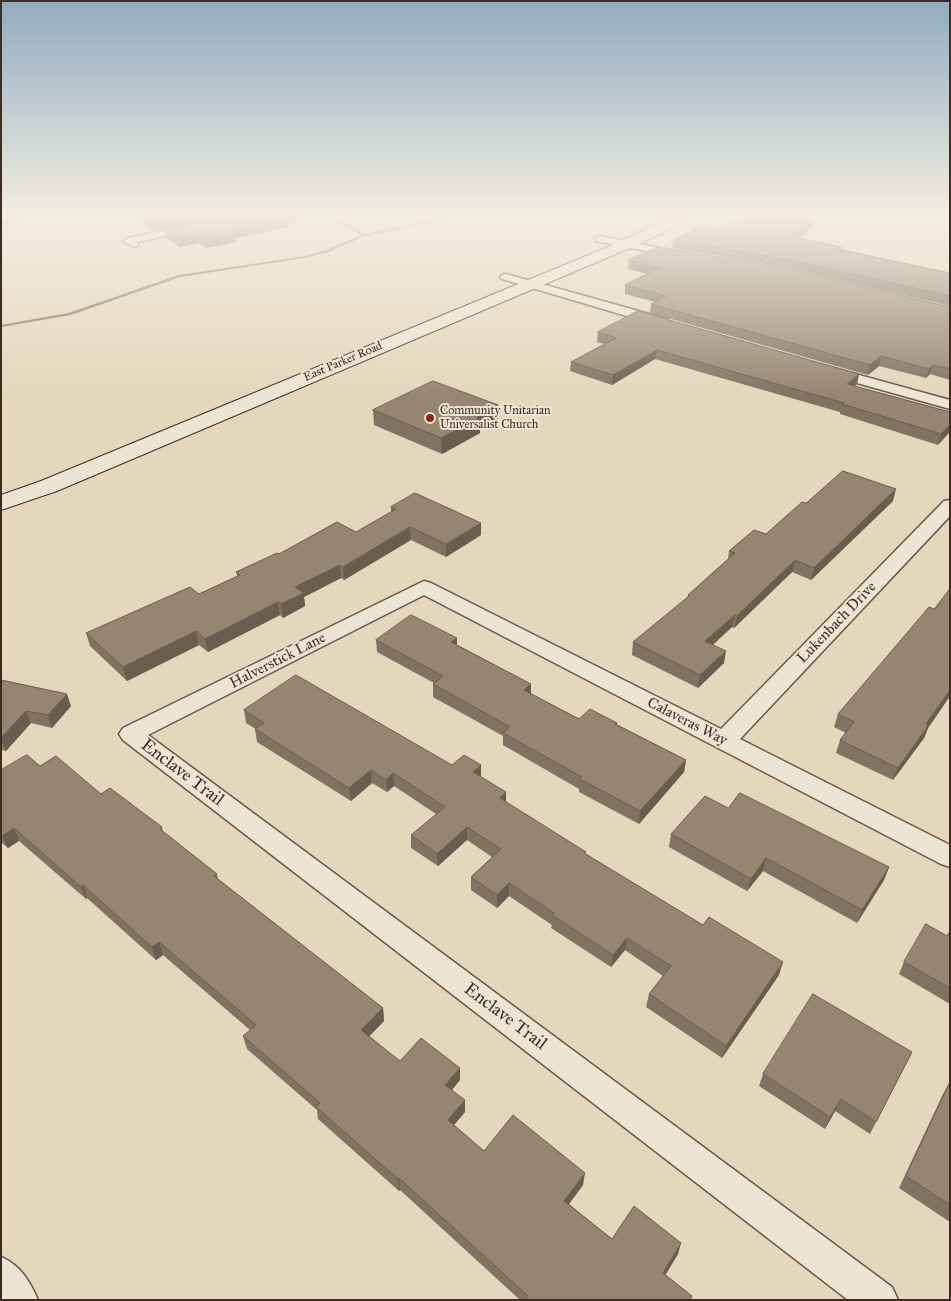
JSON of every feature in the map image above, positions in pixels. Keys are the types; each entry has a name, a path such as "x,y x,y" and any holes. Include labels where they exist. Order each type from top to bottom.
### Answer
{"main road":[{"name":"East Parker Road","path":"489,284 506,277 527,276"},
{"name":"East Parker Road","path":"1,503 33,491 178,417 335,358 400,338 458,314 527,276"},
{"path":"442,308 458,314"},
{"path":"384,331 400,338"},
{"path":"8,480 89,449"},
{"path":"8,480 33,491"}],"street":[{"path":"527,276 673,325"},
{"path":"816,366 950,405"},
{"name":"Lukenbach Drive","path":"724,741 950,505"},
{"name":"Calaveras Way","path":"424,587 950,856"},
{"name":"Halverstick Lane","path":"131,734 424,587"},
{"name":"Enclave Trail","path":"131,734 879,1300"},
{"path":"1,1276 19,1300"}],"building":[{"path":"644,276 817,276 950,307 950,369 933,365 929,369 881,356 870,365 651,304 666,296 625,285"},
{"path":"860,276 950,276 950,296"},
{"path":"638,311 859,374 847,384 950,412 950,425 941,434 842,404 844,403 657,350 613,375 571,362 616,338 598,332"},
{"path":"433,381 498,405 477,417 480,418 441,438 373,410"},
{"path":"843,471 896,489 814,568 795,560 737,616 735,615 705,641 726,651 700,675 633,642 689,596 735,553 729,551 754,530 766,534 802,502 806,503"},
{"path":"415,493 481,523 446,544 410,527 343,567 340,565 295,587 304,593 281,604 278,602 205,639 196,631 123,667 86,633 190,587 199,594 240,575 236,572 277,553 279,554 337,522 356,532 396,509 391,507"},
{"path":"950,589 950,690 926,724 928,726 898,768 840,740 854,722 838,714 929,607 934,609"},
{"path":"411,615 457,638 451,642 531,684 524,690 579,719 590,709 617,723 615,724 686,760 640,811 580,779 582,777 503,733 510,727 433,684 443,676 376,640"},
{"path":"296,675 452,765 464,755 481,765 473,772 506,792 500,798 586,852 584,853 703,925 709,917 783,962 726,1046 649,994 671,966 627,938 613,955 552,915 554,913 509,883 497,895 471,877 501,849 467,827 437,854 411,835 445,807 393,773 386,780 371,770 349,788 255,729 264,723 244,710"},
{"path":"1,680 67,694 48,715 26,711 1,738"},
{"path":"27,755 40,766 56,756 101,794 110,788 162,827 160,829 217,874 214,876 383,1008 361,1030 400,1061 421,1038 460,1068 445,1085 465,1100 448,1120 484,1151 513,1115 585,1173 564,1201 612,1239 634,1206 681,1243 663,1273 692,1296 691,1300 525,1300 528,1296 399,1178 316,1107 320,1103 243,1036 256,1025 159,942 152,947 83,885 81,887 14,828 1,835 1,770"},
{"path":"740,793 889,867 862,910 766,858 751,879 671,834 705,796 728,808"},
{"path":"926,924 947,936 950,931 950,988 904,962"},
{"path":"813,994 912,1052 876,1122 841,1099 830,1117 763,1074"},
{"path":"950,1082 950,1205 906,1176"}],"waterway":[{"path":"1,326 69,314 181,276"}],"place":[{"name":"Community Unitarian Universalist Church","path":"430,418"}]}
